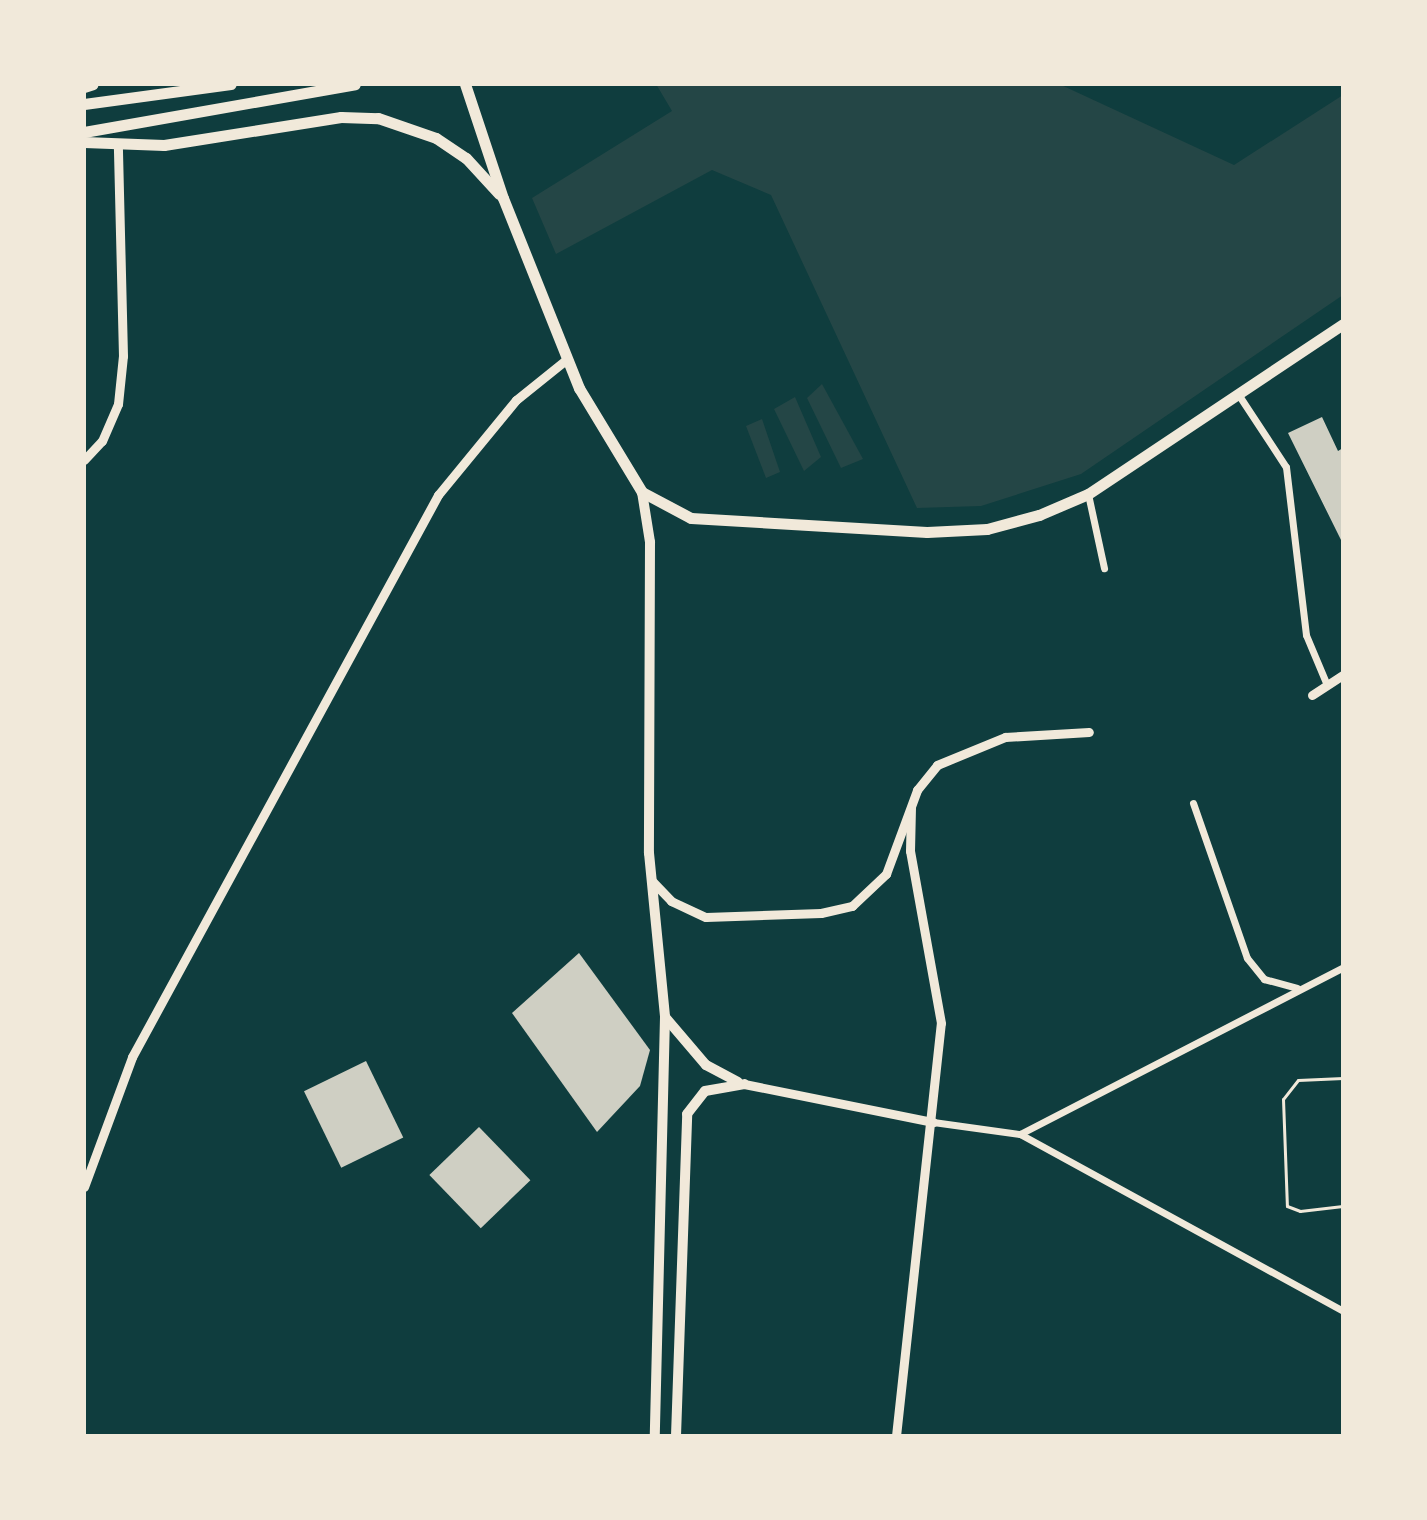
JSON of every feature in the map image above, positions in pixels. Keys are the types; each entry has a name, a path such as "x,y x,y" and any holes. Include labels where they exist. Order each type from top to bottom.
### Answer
{"main road":[{"path":"84,87 93,84"},
{"path":"84,104 231,84"},
{"path":"84,132 355,84"},
{"path":"465,84 503,198 567,359 642,492 650,542 650,878 665,1017 655,1436"},
{"path":"84,142 118,147 201,141 341,117 378,118 436,138 466,158 503,198"},
{"path":"642,492 664,508 719,523 927,532 987,529 1039,515 1088,494 1343,324"},
{"path":"665,1017 706,1065 744,1084"},
{"path":"676,1436 687,1114 705,1091 744,1084"}],"street":[{"path":"84,460 102,441 118,404 123,356 118,147"},
{"path":"84,1187 132,1057 438,495 516,400 567,359"},
{"path":"1238,394 1286,467 1306,635 1327,685"},
{"path":"1088,494 1104,568"},
{"path":"1312,695 1343,675"},
{"path":"650,878 671,901 706,917 837,910 879,885 926,777 959,753 1022,734 1089,732"},
{"path":"1193,803 1247,958 1264,979 1298,988"},
{"path":"896,1436 933,1122 941,1023 910,851 911,808"},
{"path":"1020,1134 1343,967"},
{"path":"744,1084 933,1122 1020,1134 1343,1311"}],"lane":[{"path":"1343,1078 1298,1080 1283,1099 1287,1206 1300,1211 1343,1206"}],"shaded area":[{"path":"656,84 1059,84 1234,165 1343,95 1343,295 1081,474 981,506 917,508 771,195 712,170 556,254 532,198 672,111"},
{"path":"822,384 863,459 841,468 807,398"},
{"path":"795,397 821,457 804,471 774,409"},
{"path":"762,419 780,472 766,478 746,426"}],"building":[{"path":"1322,417 1338,451 1343,448 1343,544 1288,433"},
{"path":"579,953 650,1050 640,1086 597,1132 512,1013"},
{"path":"366,1061 403,1137 341,1168 304,1091"},
{"path":"479,1127 530,1180 481,1228 429,1175"}]}
